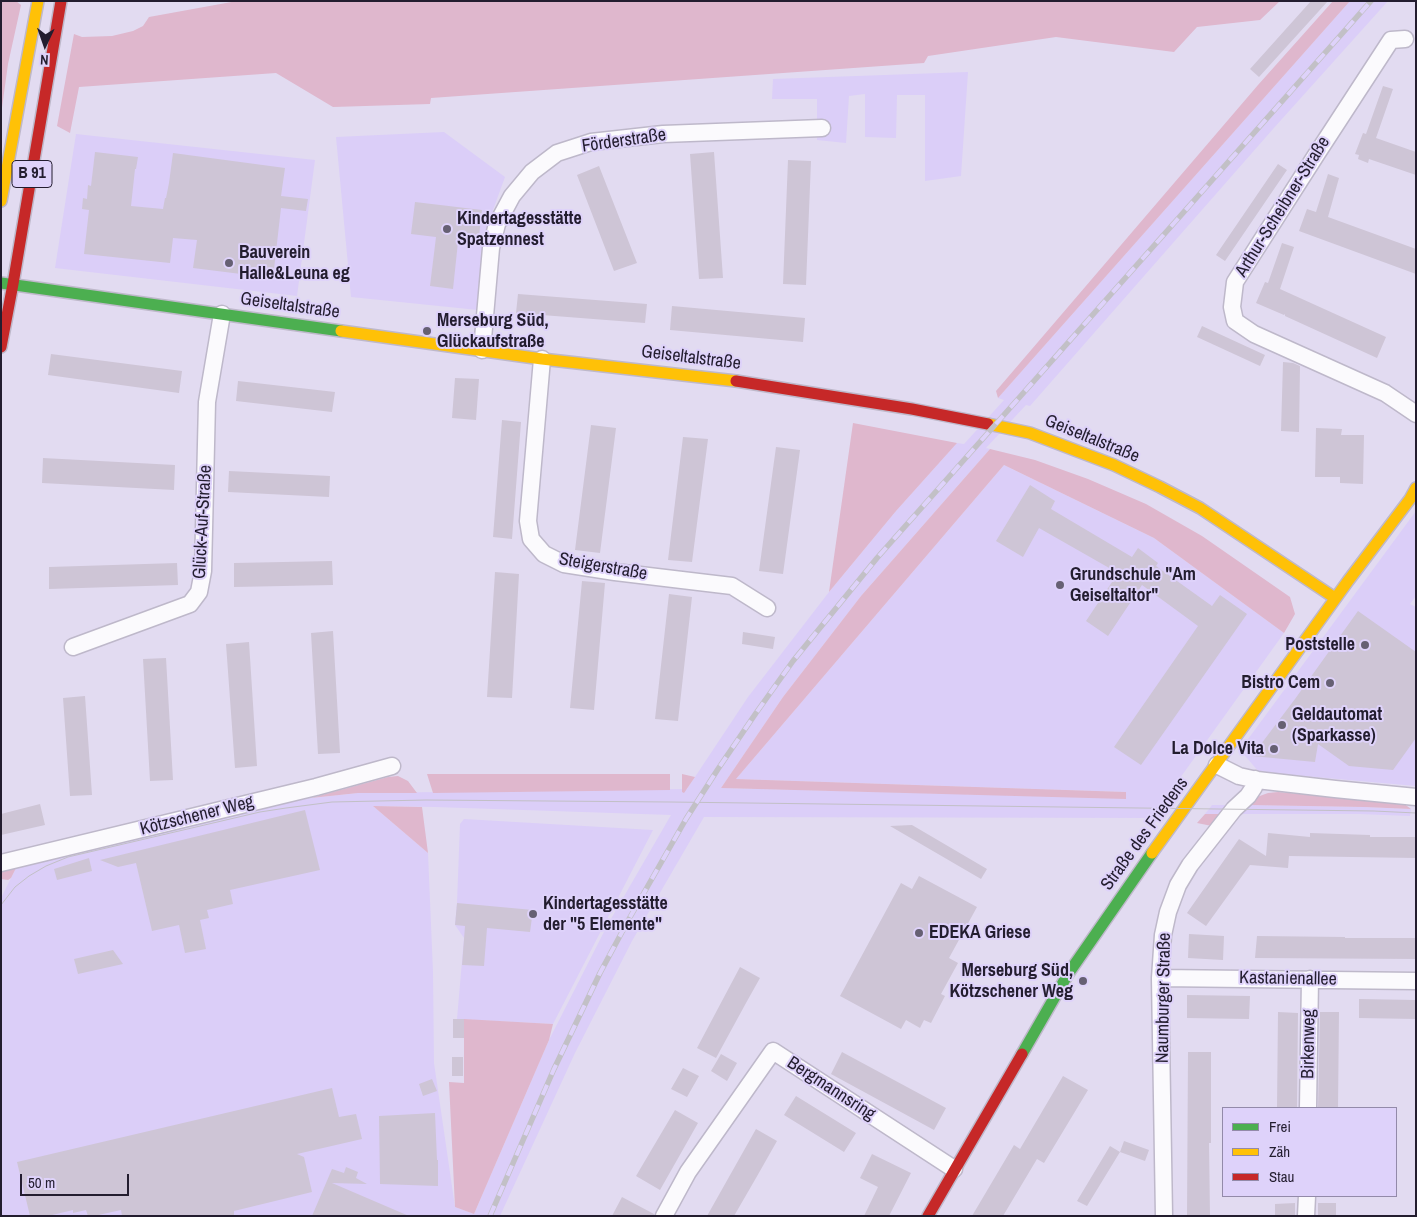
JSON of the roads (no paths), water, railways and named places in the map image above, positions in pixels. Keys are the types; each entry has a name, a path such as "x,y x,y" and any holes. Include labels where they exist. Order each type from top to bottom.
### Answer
{"street":[{"name":"B 91","path":"1,201 38,1"},
{"name":"B 91","path":"1,347 61,1"},
{"name":"Arthur-Scheibner-Straße","path":"1404,39 1392,40 1314,157 1235,282 1232,307 1235,321 1254,334 1385,393 1416,414"},
{"name":"Förderstraße","path":"482,350 490,255 497,224 512,196 532,172 557,153 591,142 663,134 822,128"},
{"name":"Geiseltalstraße","path":"1,283 542,359 739,381 912,409 1030,433 1114,465 1200,508 1335,598"},
{"name":"Glück-Auf-Straße","path":"73,647 190,604 199,592 203,572 207,402 222,314"},
{"name":"Steigerstraße","path":"542,359 528,521 531,539 544,554 564,564 732,586 767,608"},
{"name":"Straße des Friedens","path":"928,1216 1068,974 1148,859 1335,598 1410,499 1416,488"},
{"path":"1217,765 1239,776 1255,780 1416,797"},
{"name":"Kötzschener Weg","path":"1,863 316,787 392,766"},
{"name":"Naumburger Straße","path":"1164,1216 1160,978 1163,935 1168,912 1178,884 1190,865 1229,816 1248,796 1254,787 1255,780"},
{"name":"Kastanienallee","path":"1160,978 1416,980"},
{"name":"Birkenweg","path":"1308,1107 1310,979"},
{"name":"Bergmannsring","path":"664,1216 688,1172 773,1051 954,1169"},
{"path":"1306,1197 1306,1216"}],"tram line":[{"path":"1,905 15,887 29,876 46,866 68,857 260,812 332,802 426,800 670,802 1416,813"}],"railway":[{"path":"490,1216 554,1069 600,973 629,919 686,819 718,769 793,661 877,558 1371,1"}],"place":[{"name":"Kindertagesstätte Spatzennest","path":"447,229"},
{"name":"Bauverein Halle&Leuna eg","path":"229,263"},
{"name":"Merseburg Süd, Glückaufstraße","path":"427,331"},
{"name":"Grundschule \"Am Geiseltaltor\"","path":"1060,585"},
{"name":"Poststelle","path":"1365,645"},
{"name":"Bistro Cem","path":"1330,683"},
{"name":"Geldautomat (Sparkasse)","path":"1282,725"},
{"name":"La Dolce Vita","path":"1274,749"},
{"name":"Kindertagesstätte der \"5 Elemente\"","path":"533,914"},
{"name":"EDEKA Griese","path":"919,933"},
{"name":"Merseburg Süd, Kötzschener Weg","path":"1083,981"}]}
